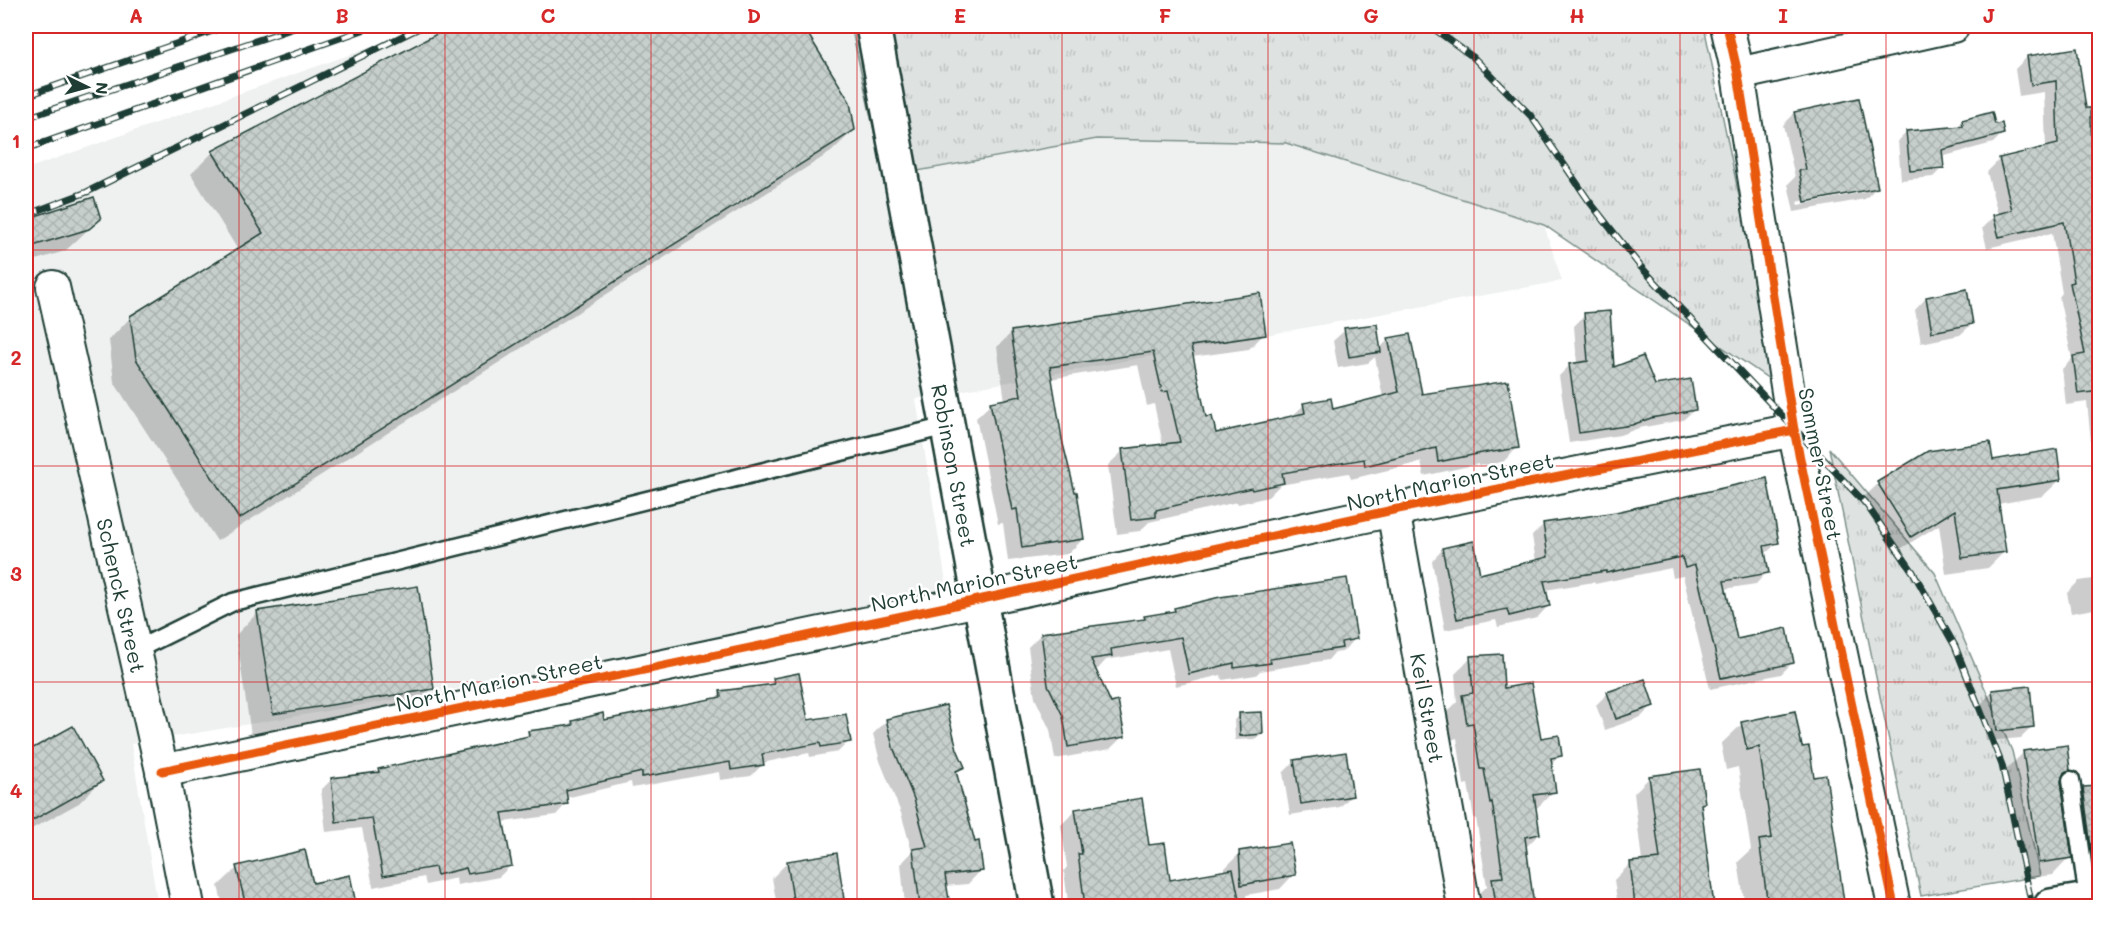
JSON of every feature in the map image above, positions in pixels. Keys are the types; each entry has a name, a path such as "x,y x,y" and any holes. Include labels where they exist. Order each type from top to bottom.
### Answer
{"street":[{"name":"Robinson Street","path":"873,26 1037,906"},
{"name":"Sommer Street","path":"1727,26 1738,74 1794,429 1894,906"},
{"path":"1738,74 1953,26"},
{"name":"Schenck Street","path":"53,287 136,650 188,906"},
{"name":"North Marion Street","path":"162,771 980,600 1393,510 1794,429"},
{"name":"Keil Street","path":"1393,510 1464,906"},
{"path":"2051,906 2092,902"}],"lane":[{"path":"136,650 233,602 947,426"},
{"path":"2070,780 2092,902"}],"shaded area":[{"path":"431,26 851,26 884,176 1097,139 1286,143 1544,225 1562,281 916,399 950,606 131,744 158,906 26,906 26,169"}],"green space":[{"path":"851,26 1704,26 1778,385 1544,225 1286,143 1097,139 884,177"},
{"path":"1829,448 1935,573 2012,751 2040,876 1921,896"}],"building":[{"path":"452,26 803,26 850,102 855,130 239,519 136,359 130,316 263,233 212,151"},
{"path":"2077,48 2086,108 2091,108 2092,163 2100,163 2100,391 2078,394 2073,356 2085,354 2070,283 2074,282 2064,222 1999,237 1993,215 2012,210 1999,158 2058,144 2056,81 2031,85 2027,56"},
{"path":"1859,98 1878,188 1805,202 1799,171 1806,169 1794,112"},
{"path":"1992,112 1995,124 2002,123 2004,134 1942,150 1944,168 1910,171 1906,131 1963,126 1962,120"},
{"path":"94,197 101,219 89,229 26,248 26,219"},
{"path":"1967,289 1973,324 1932,332 1926,297"},
{"path":"1260,293 1266,335 1191,346 1206,417 1212,416 1216,433 1305,413 1303,403 1331,398 1333,409 1399,392 1388,338 1410,334 1422,394 1508,381 1519,448 1438,462 1436,448 1365,466 1364,459 1282,473 1284,483 1252,490 1251,488 1156,510 1156,517 1131,520 1122,449 1180,442 1168,391 1162,392 1153,352 1050,367 1063,444 1075,492 1077,492 1084,539 1022,548 1017,509 1012,510 990,402 1021,396 1011,331"},
{"path":"1610,311 1614,367 1643,356 1655,385 1691,379 1696,410 1651,418 1632,425 1579,433 1569,364 1588,361 1584,313"},
{"path":"1377,324 1381,352 1349,357 1344,328"},
{"path":"1990,442 1993,460 2057,449 2061,480 1997,490 2006,552 1962,558 1955,510 1911,537 1877,482 1928,451"},
{"path":"1767,478 1779,543 1764,546 1769,573 1724,581 1737,639 1787,628 1794,663 1721,678 1695,565 1685,568 1682,557 1606,573 1606,571 1544,581 1550,606 1509,616 1507,609 1457,619 1442,548 1474,541 1480,574 1548,557 1543,523 1616,512"},
{"path":"1347,578 1357,639 1341,642 1342,648 1270,659 1271,663 1234,668 1234,663 1189,674 1181,637 1111,649 1112,656 1091,659 1111,703 1118,701 1125,737 1068,747 1063,716 1048,685 1041,633 1145,619 1144,616 1175,611 1174,608 1220,597"},
{"path":"418,586 434,689 273,714 257,611"},
{"path":"1502,654 1504,688 1531,683 1541,738 1559,735 1562,756 1551,758 1556,792 1534,795 1540,834 1525,837 1534,906 1496,906 1492,878 1503,877 1492,802 1490,803 1484,769 1480,769 1473,723 1467,724 1462,695 1473,693 1470,656"},
{"path":"799,673 808,720 846,714 851,742 821,747 820,743 762,754 764,765 731,770 730,762 642,777 642,772 566,790 568,804 502,813 512,866 468,874 466,868 437,875 435,867 383,876 372,818 336,822 331,778 379,772 378,769 529,736 528,731 573,725 572,721 603,713 604,720 721,697 720,691 774,684 773,678"},
{"path":"1645,679 1654,706 1616,719 1607,692"},
{"path":"2030,686 2034,727 1997,731 1992,690"},
{"path":"946,705 957,749 965,767 956,771 975,842 979,841 983,871 945,875 950,906 920,906 913,849 927,847 914,799 893,747 886,719"},
{"path":"1795,711 1802,747 1809,746 1814,777 1826,775 1844,902 1812,906 1768,906 1759,840 1772,838 1759,747 1747,750 1741,722"},
{"path":"1262,712 1263,734 1240,736 1239,713"},
{"path":"73,726 103,781 26,824 26,752"},
{"path":"2067,745 2070,770 2064,772 2061,781 2072,858 2039,863 2023,751"},
{"path":"1346,752 1353,796 1301,804 1294,760"},
{"path":"1700,769 1705,803 1701,804 1714,906 1635,906 1630,862 1660,859 1649,776"},
{"path":"2100,786 2100,854 2092,854 2083,787"},
{"path":"1142,798 1149,845 1165,843 1170,880 1233,869 1239,899 1198,906 1085,906 1078,854 1082,854 1075,809"},
{"path":"1290,843 1296,875 1241,885 1239,851"},
{"path":"305,850 313,883 350,875 356,904 246,906 236,866"},
{"path":"837,853 845,906 794,906 787,861"}],"railway":[{"path":"26,96 227,26"},
{"path":"26,118 300,26"},
{"path":"26,149 374,26"},
{"path":"26,215 87,192 423,26"},
{"path":"1430,26 1473,57 1531,116 1589,201 1640,266 1866,504 1913,572 1955,646 2002,765 2032,906"}],"cycle path":[{"path":"1727,26 1738,74 1794,430 1894,906"},
{"path":"162,771 950,606 1393,510 1794,430"}]}
